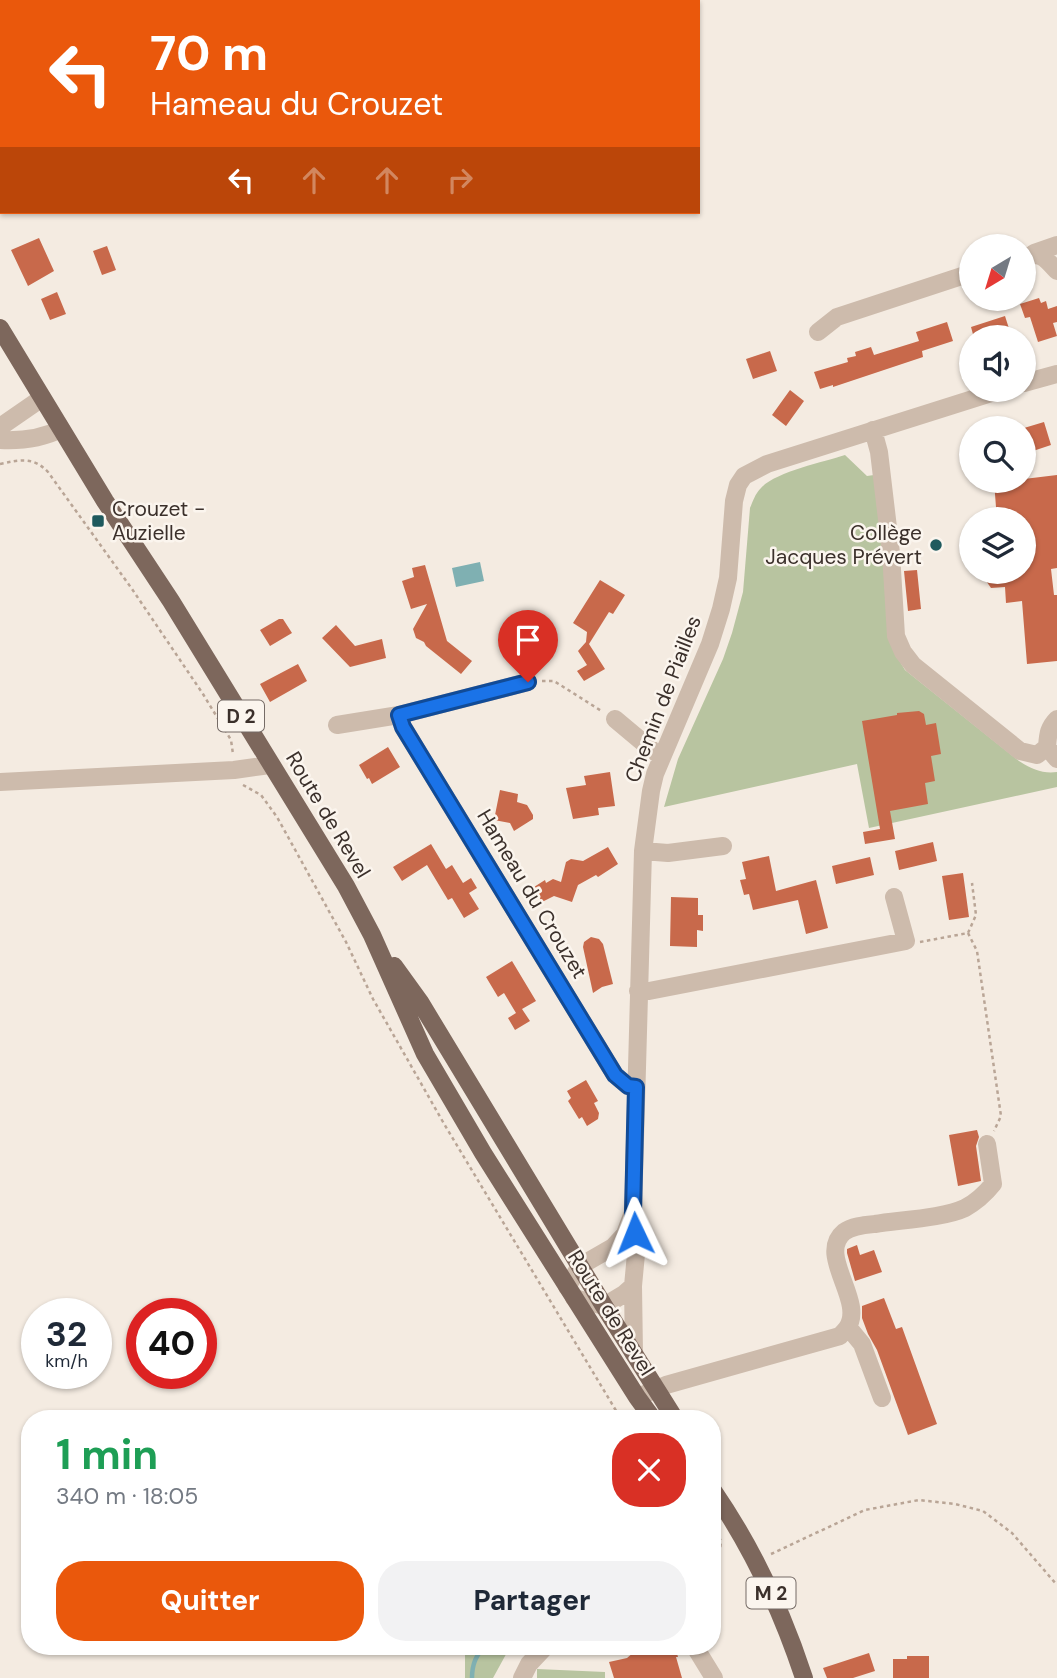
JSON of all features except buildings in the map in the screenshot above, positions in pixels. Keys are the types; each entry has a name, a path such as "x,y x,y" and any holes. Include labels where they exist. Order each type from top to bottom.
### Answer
{"main road":[{"name":"Route de Revel","path":"0,328 346,886 372,935 425,1054 483,1153 646,1410"},
{"name":"Route de Revel","path":"372,935 420,1002 669,1410"},
{"name":"M 2","path":"721,1502 773,1597 804,1678"}],"street":[{"path":"1036,252 1057,245"},
{"path":"1036,256 1045,258 1057,271"},
{"path":"818,332 837,317 959,278"},
{"path":"1036,380 1057,374"},
{"path":"0,427 42,398"},
{"name":"Chemin de Piailles","path":"634,1354 633,1286 636,1254 633,1212 643,850 651,791 662,756 710,644 721,609 728,578 734,501 738,485 744,475 767,464 963,402"},
{"path":"0,440 50,435 61,429"},
{"path":"873,430 879,452 891,553 896,636 902,652 913,665 1020,751 1037,755 1052,753 1047,736 1057,719"},
{"path":"337,724 399,715 528,682"},
{"name":"Hameau du Crouzet","path":"399,715 403,727 615,1075 628,1086 636,1087"},
{"path":"615,719 662,756"},
{"path":"0,782 234,770 270,765"},
{"path":"643,850 668,853 723,846"},
{"path":"638,991 906,941 894,897"},
{"path":"637,1397 655,1389 840,1336 848,1327 852,1315 835,1254 836,1243 845,1232 860,1226 964,1209 982,1197 993,1184 987,1144"},
{"name":"Chemin de Piailles","path":"571,1292 580,1266 613,1247 625,1234 633,1212"},
{"path":"571,1292 604,1306 633,1286"},
{"path":"848,1327 862,1344 882,1398"},
{"path":"522,1678 537,1655"},
{"path":"700,1655 714,1678"}],"path":[{"path":"0,464 21,460 40,464 48,472 139,600 227,732 233,747 237,780 261,795 277,817 346,942 373,999 443,1122 616,1410"},
{"path":"528,682 554,681 615,719"},
{"path":"968,933 976,915 972,883"},
{"path":"906,941 922,942 968,933"},
{"path":"968,933 977,951 1001,1116 987,1144"},
{"path":"766,1556 864,1510 919,1500 983,1511 1012,1533 1057,1585"}],"green space":[{"path":"845,455 867,476 874,475 899,660 905,670 1019,761 1037,770 1057,772 1057,787 869,828 857,764 664,807 678,759 732,633 743,592 750,508 754,498 761,488 777,477"},
{"path":"465,1655 506,1655 493,1678 465,1678"},
{"path":"537,1669 605,1672 605,1678 537,1678"}],"water":[{"path":"480,562 484,581 456,587 452,568"}],"waterway":[{"path":"472,1678 478,1655"}],"place":[{"name":"Crouzet - Auzielle","path":"98,521"},
{"name":"Collège Jacques Prévert","path":"936,545"}],"route":[{"path":"528,682 399,715 403,727 615,1075 628,1086 636,1087 633,1212 635,1233"}]}
